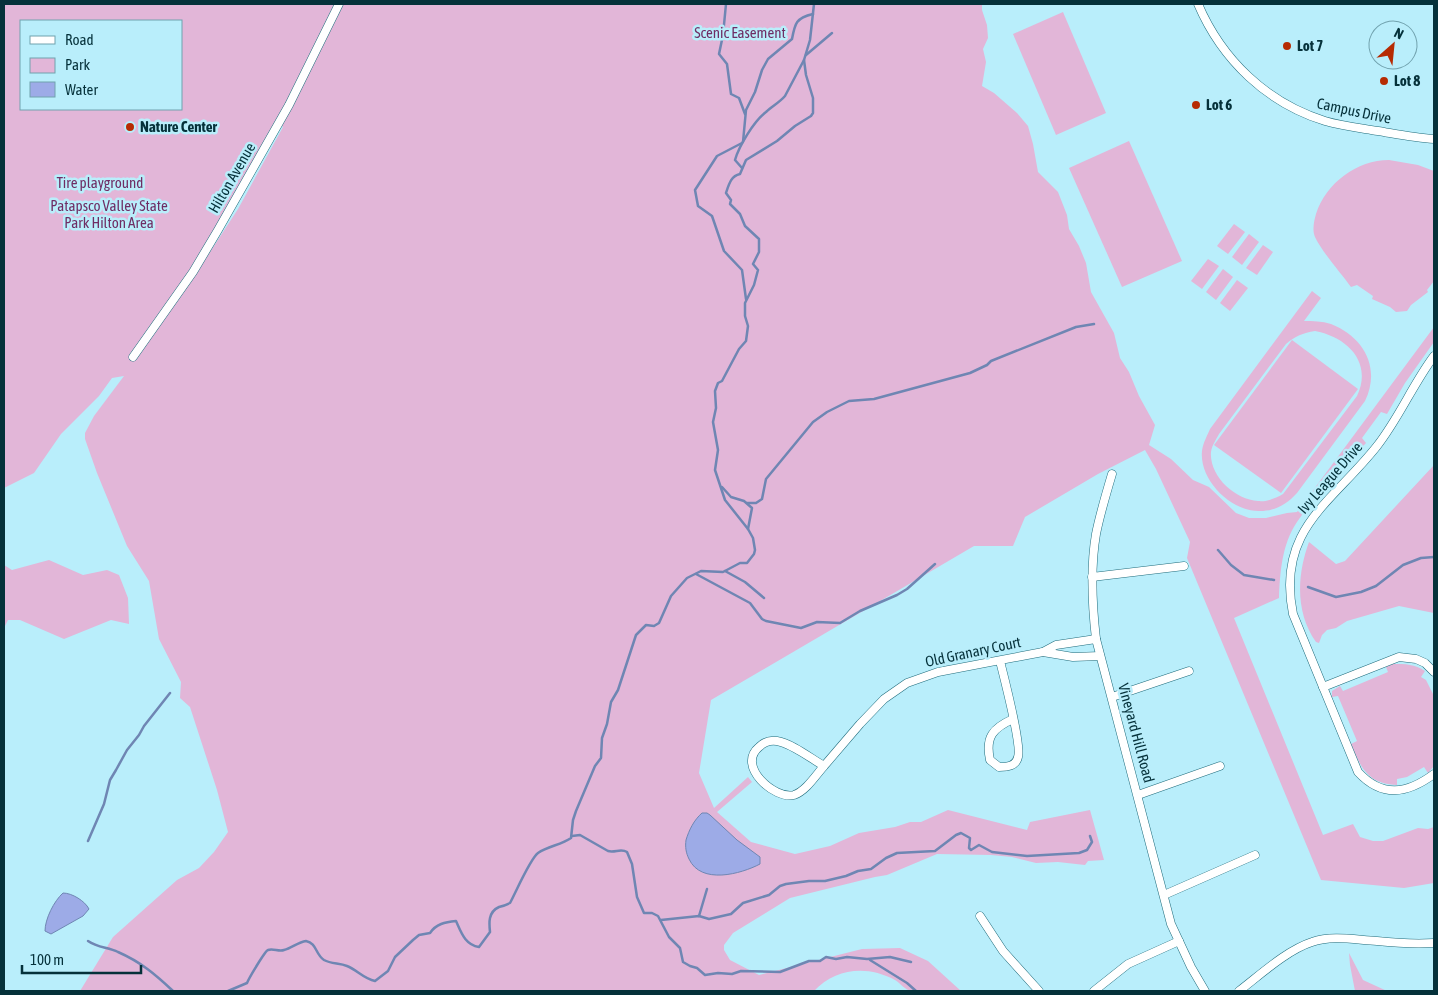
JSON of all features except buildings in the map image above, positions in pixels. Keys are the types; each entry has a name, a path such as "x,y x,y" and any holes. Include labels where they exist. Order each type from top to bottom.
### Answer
{"street":[{"name":"Hilton Avenue","path":"133,357 193,272 289,105 339,4"},
{"name":"Campus Drive","path":"1198,4 1215,38 1231,60 1248,77 1284,103 1327,122 1434,139"},
{"name":"Ivy League Drive","path":"1434,356 1377,446 1307,524 1295,551 1290,583 1293,614 1358,772 1374,787 1386,790 1398,790 1425,780 1434,774"},
{"name":"Vineyard Hill Road","path":"1112,474 1096,536 1092,577 1096,638 1171,924 1191,967 1205,991"},
{"path":"1092,577 1184,566"},
{"name":"Old Granary Court","path":"824,766 789,746 775,741 764,743 758,747 752,758 754,770 758,777 778,793 785,795 797,794 824,766 884,699 907,683 938,672 1043,652 1056,645 1096,638"},
{"name":"Old Granary Court","path":"1043,652 1073,657 1100,656"},
{"path":"1323,687 1399,657 1416,659 1425,663 1434,672"},
{"path":"1000,660 1013,719 1019,750 1018,757 1011,766 1000,767 990,760 988,744 995,729 1013,719"},
{"path":"1112,697 1189,671"},
{"path":"1138,795 1220,766"},
{"path":"1164,895 1255,855"},
{"path":"980,916 1003,951 1039,991"},
{"path":"1239,991 1281,959 1311,942 1325,939 1348,939 1394,943 1434,943"},
{"path":"1094,991 1128,964 1179,941"}],"green space":[{"path":"4,4 982,4 988,38 983,49 986,62 982,86 994,93 1017,113 1028,126 1038,172 1058,192 1067,215 1069,229 1086,263 1091,292 1114,333 1120,358 1155,425 1149,445 1171,459 1193,480 1209,487 1236,513 1249,518 1266,518 1297,512 1434,327 1434,342 1405,383 1387,414 1381,412 1362,438 1366,443 1356,454 1351,452 1327,478 1330,483 1297,522 1285,549 1279,598 1234,618 1323,835 1353,824 1360,837 1373,841 1383,841 1418,828 1428,829 1434,827 1434,883 1404,888 1321,880 1187,558 1190,542 1156,469 1145,450 1098,474 1025,517 1013,546 974,546 711,700 699,773 714,808 748,777 752,782 717,812 751,842 795,854 830,846 859,833 895,827 910,822 921,822 948,810 1027,830 1030,822 1090,810 1104,860 1088,861 1085,865 1058,862 1036,863 1012,857 991,855 937,854 887,875 790,898 733,933 724,945 724,950 730,960 759,975 862,949 900,948 928,961 961,991 916,992 905,988 895,980 884,975 874,972 852,971 832,977 814,991 80,991 113,937 177,880 199,868 214,852 228,832 217,790 190,707 180,698 181,682 159,639 149,581 127,546 85,439 85,433 94,416 124,376 112,378 99,396 61,434 34,473 4,488","holes":["281,125 283,127 238,209 197,272"]},
{"path":"1063,12 1106,113 1056,135 1013,34"},
{"path":"1129,141 1182,261 1122,287 1069,168"},
{"path":"1389,160 1418,165 1434,171 1434,281 1427,290 1428,292 1411,305 1407,311 1396,312 1390,307 1372,299 1373,296 1357,285 1351,287 1322,249 1315,237 1313,228 1321,203 1335,183 1354,169 1377,161"},
{"path":"1234,224 1245,232 1228,254 1217,246"},
{"path":"1249,234 1259,242 1242,265 1232,257"},
{"path":"1263,245 1273,252 1257,275 1246,268"},
{"path":"1208,259 1219,266 1202,289 1191,281"},
{"path":"1223,269 1233,277 1216,300 1206,292"},
{"path":"1237,280 1248,288 1230,311 1220,303"},
{"path":"1312,291 1321,298 1304,321 1328,323 1343,330 1360,345 1366,355 1371,377 1365,401 1297,493 1281,506 1266,511 1249,510 1228,500 1219,492 1211,483 1202,462 1202,451 1210,429","holes":["1315,331 1327,334 1347,345 1359,362 1362,372 1357,396 1283,494 1261,501 1249,500 1232,491 1214,470 1211,452 1219,434 1286,344 1296,337"]},
{"path":"1292,340 1358,389 1281,493 1214,445"},
{"path":"1434,465 1434,613 1399,606 1347,621 1336,628 1327,630 1322,635 1319,643 1316,642 1304,618 1300,593 1302,567 1309,542 1336,564 1345,561"},
{"path":"49,560 83,575 107,570 119,575 128,598 129,624 111,620 64,639 20,620 8,620 4,628 4,565 12,570"},
{"path":"1393,664 1406,664 1425,671 1421,677 1426,680 1434,696 1434,766 1428,773 1424,767 1407,777 1397,779 1397,785 1379,782 1372,778 1362,767 1351,744 1357,741 1338,696 1332,697 1332,691 1340,686 1343,691 1388,672 1386,667"},
{"path":"1349,953 1363,980 1387,991 1355,991"}],"water":[{"path":"702,813 710,815 737,840 760,857 760,864 743,871 722,875 712,875 702,872 695,867 687,854 686,840 692,825"},
{"path":"63,893 78,898 89,909 83,916 51,934 45,931 48,916 53,905"}],"waterway":[{"path":"726,4 719,54 727,64 731,94 739,98 745,114"},
{"path":"228,991 247,983 268,950 282,950 306,941 314,946 324,960 347,966 375,981 388,971 395,957 419,935 430,933 435,927 445,923 456,921 467,941 479,947 490,932 491,915 495,909 510,903 535,856 571,838 576,811 595,766 601,758 602,738 611,702 618,690 636,635 646,625 654,626 659,623 671,596 687,578 701,571 723,572 740,563 747,563 754,554 753,538 725,500 715,470 718,450 713,422 716,408 715,391 739,349 746,341 748,326 745,316 745,303 754,285 758,270 753,264 759,252 759,239 745,226 740,214 730,204 731,200 726,193 731,181 740,174 746,160 777,141 813,113 813,98 806,75 804,60 810,40 814,4"},
{"path":"743,142 746,110 768,59 792,39 797,22 803,17 813,14"},
{"path":"806,55 832,33"},
{"path":"742,168 735,160 743,141 761,116 785,96 804,60"},
{"path":"742,143 717,156 695,190 698,206 712,216 724,251 742,270 746,299"},
{"path":"747,503 756,503 762,499 766,479 813,422 827,412 849,401 874,399 970,373 991,361 1076,327 1094,324"},
{"path":"722,487 731,497 744,501 752,508 748,529"},
{"path":"1218,550 1231,565 1244,575 1274,580"},
{"path":"1308,587 1336,597 1361,592 1376,586 1403,565 1421,558 1434,557"},
{"path":"696,574 750,603 762,619 801,628 817,622 840,623 860,611 907,589 935,564"},
{"path":"725,571 745,582 764,598"},
{"path":"88,841 104,804 110,780 127,750 170,693"},
{"path":"661,920 699,916 709,919 731,914 743,903 769,895 780,886 809,881 825,881 871,869 886,858 897,853 935,851 961,833 970,838 969,848 971,850 979,845 992,852 1027,856 1079,853 1087,850 1092,842 1090,836"},
{"path":"572,836 580,835 608,851 622,850 627,852 632,864 637,897 644,913 652,913 658,916 669,937 680,948 683,962 697,968 705,975 718,973 732,974 741,971 780,972 809,961 820,961 826,957 836,959 847,957 867,959 890,957 911,962"},
{"path":"699,916 707,889"},
{"path":"88,941 114,950 134,960 173,991"},
{"path":"870,960 907,983 916,991"}],"place":[{"name":"Lot 7","path":"1287,46"},
{"name":"Lot 8","path":"1384,81"},
{"name":"Lot 6","path":"1196,105"},
{"name":"Nature Center","path":"130,127"}],"park label":[{"name":"Scenic Easement","path":"740,33"},
{"name":"Tire playground","path":"100,183"},
{"name":"Patapsco Valley State Park Hilton Area","path":"109,214"}]}
